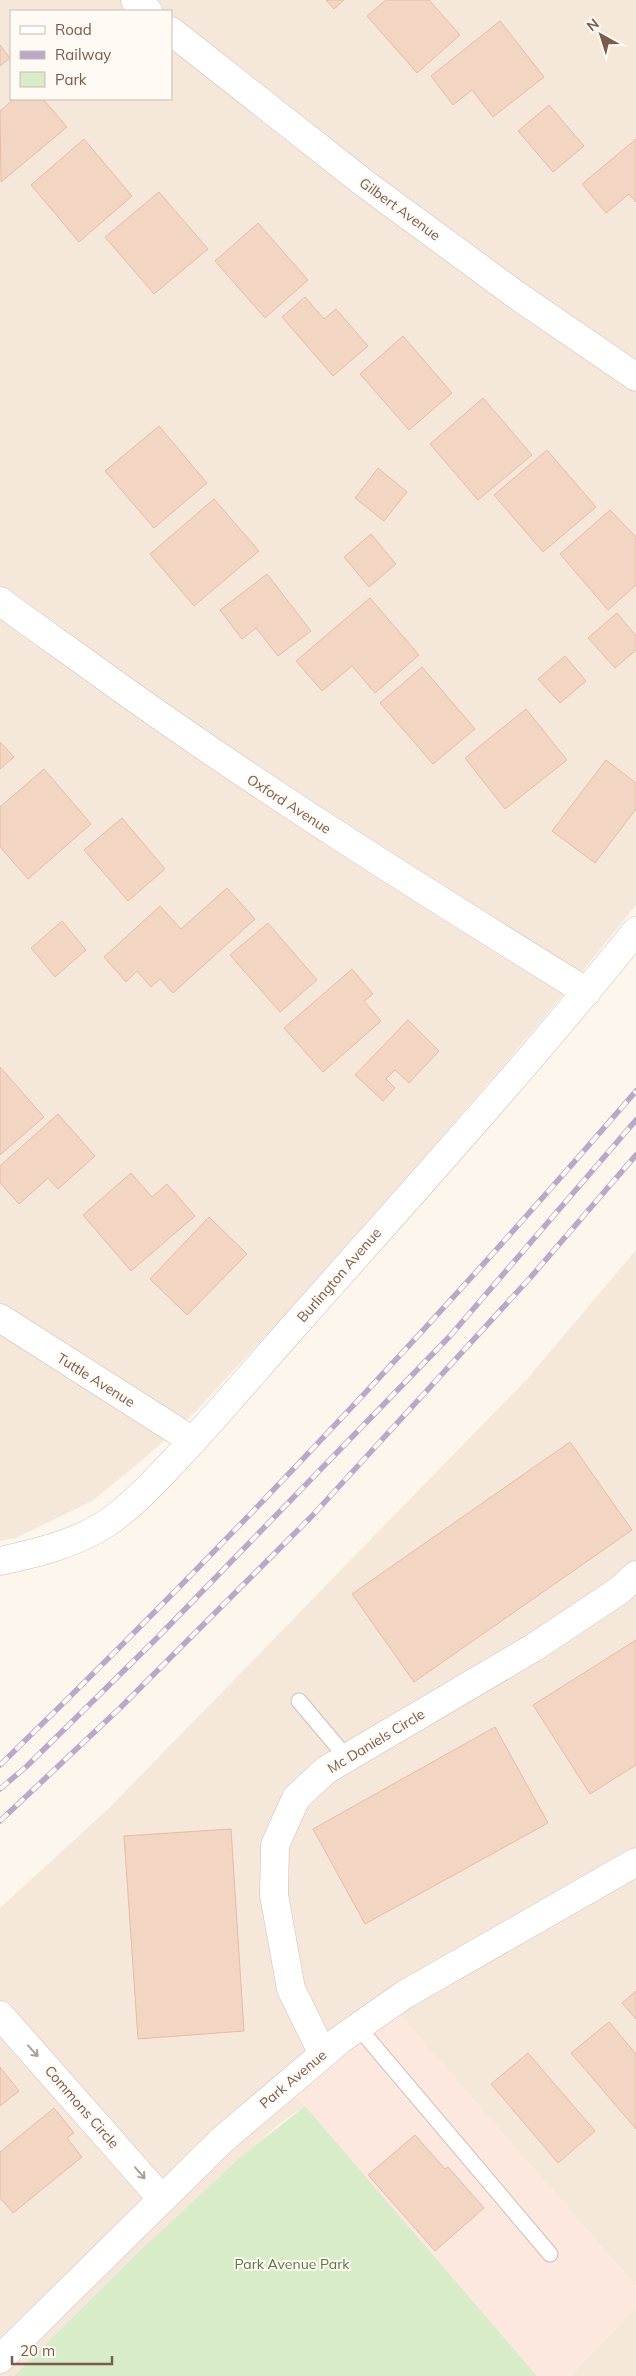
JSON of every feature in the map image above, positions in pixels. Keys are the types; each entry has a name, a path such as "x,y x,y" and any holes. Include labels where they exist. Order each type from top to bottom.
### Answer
{"street":[{"path":"135,0 147,10"},
{"name":"Gilbert Avenue","path":"172,32 364,184 516,294 636,377"},
{"name":"Oxford Avenue","path":"0,601 161,717 270,792 425,892 587,992"},
{"name":"Burlington Avenue","path":"0,1561 41,1552 66,1543 106,1523 144,1492 193,1441 587,992 636,931"},
{"name":"Tuttle Avenue","path":"0,1318 193,1441"},
{"name":"Mc Daniels Circle","path":"323,2054 290,1990 274,1895 275,1845 296,1798 326,1770 532,1648 620,1590 636,1576"},
{"name":"Park Avenue","path":"0,2359 222,2140 323,2054 404,1995 636,1862"},
{"name":"Commons Circle","path":"0,2015 162,2199"}],"lane":[{"path":"299,1700 347,1758"},
{"path":"358,2027 550,2254"}],"shaded area":[{"path":"0,0 636,0 636,905 564,994 365,1228 196,1411 145,1458 92,1501 16,1538 0,1541"},
{"path":"636,1250 636,2286 395,2010 288,2087 305,2106 279,2124 205,2191 14,2376 0,2376 0,1908 109,1808 527,1379"},
{"path":"396,2010 636,2286 636,2307 570,2376 537,2376 288,2087"},
{"path":"636,2307 636,2376 570,2376"}],"green space":[{"name":"Park Avenue Park","path":"305,2106 537,2376 14,2376 141,2250 242,2156"}],"building":[{"path":"326,0 344,0 334,9"},
{"path":"386,0 429,0 460,35 417,73 367,16"},
{"path":"500,21 544,77 493,117 472,90 453,105 431,76"},
{"path":"0,45 10,58 0,66"},
{"path":"13,100 44,100 67,127 1,182 0,111"},
{"path":"549,105 584,146 553,172 518,131"},
{"path":"84,139 132,196 79,242 31,185"},
{"path":"636,139 636,202 629,194 606,213 582,184"},
{"path":"159,192 208,249 154,294 105,237"},
{"path":"258,223 308,280 265,318 215,261"},
{"path":"305,297 324,319 336,309 368,346 333,376 282,317"},
{"path":"403,336 452,393 409,430 360,374"},
{"path":"483,398 532,455 478,500 430,444"},
{"path":"159,426 207,483 154,528 105,471"},
{"path":"547,450 596,507 543,552 494,495"},
{"path":"378,468 407,492 384,521 355,498"},
{"path":"214,499 259,551 194,606 150,554"},
{"path":"610,510 636,537 636,585 608,610 560,554"},
{"path":"371,534 396,564 369,587 344,557"},
{"path":"267,574 311,631 278,656 256,628 242,639 220,610"},
{"path":"370,598 419,655 375,693 352,666 322,691 296,661"},
{"path":"617,613 636,636 636,650 615,668 588,638"},
{"path":"565,656 586,681 560,703 538,679"},
{"path":"422,667 475,729 433,764 380,703"},
{"path":"526,709 567,760 505,809 465,758"},
{"path":"0,742 14,757 0,769"},
{"path":"606,760 636,783 636,809 595,863 552,831"},
{"path":"44,769 91,824 28,879 0,847 0,807"},
{"path":"122,818 165,869 128,901 84,850"},
{"path":"227,888 255,919 173,993 160,979 151,987 137,971 126,982 104,957 160,906 181,929"},
{"path":"62,921 86,950 55,977 31,948"},
{"path":"268,923 317,980 280,1012 230,955"},
{"path":"352,969 373,994 364,1001 381,1021 323,1072 284,1028"},
{"path":"408,1020 439,1051 409,1083 395,1070 386,1079 395,1088 383,1101 355,1075"},
{"path":"0,1067 44,1117 0,1155"},
{"path":"58,1114 95,1156 58,1189 48,1178 19,1204 0,1183 0,1166"},
{"path":"131,1173 152,1197 167,1184 195,1216 131,1271 83,1215"},
{"path":"209,1217 247,1254 187,1315 150,1279"},
{"path":"570,1442 632,1530 414,1682 352,1594"},
{"path":"636,1640 636,1765 590,1794 533,1705"},
{"path":"495,1727 548,1823 365,1924 313,1829"},
{"path":"231,1829 244,2031 138,2039 124,1836"},
{"path":"636,1991 636,2019 622,2003"},
{"path":"609,2022 636,2054 636,2129 571,2053"},
{"path":"528,2053 595,2131 558,2163 491,2084"},
{"path":"0,2067 19,2091 0,2106"},
{"path":"54,2108 74,2133 67,2138 82,2157 13,2213 0,2198 0,2152"},
{"path":"415,2135 445,2169 448,2167 484,2208 435,2251 368,2175"}],"railway":[{"path":"0,1765 165,1602 326,1435 483,1265 636,1091"},
{"path":"0,1789 27,1766 158,1637 450,1336 636,1120"},
{"path":"0,1821 120,1708 312,1516 530,1278 636,1155"}]}
